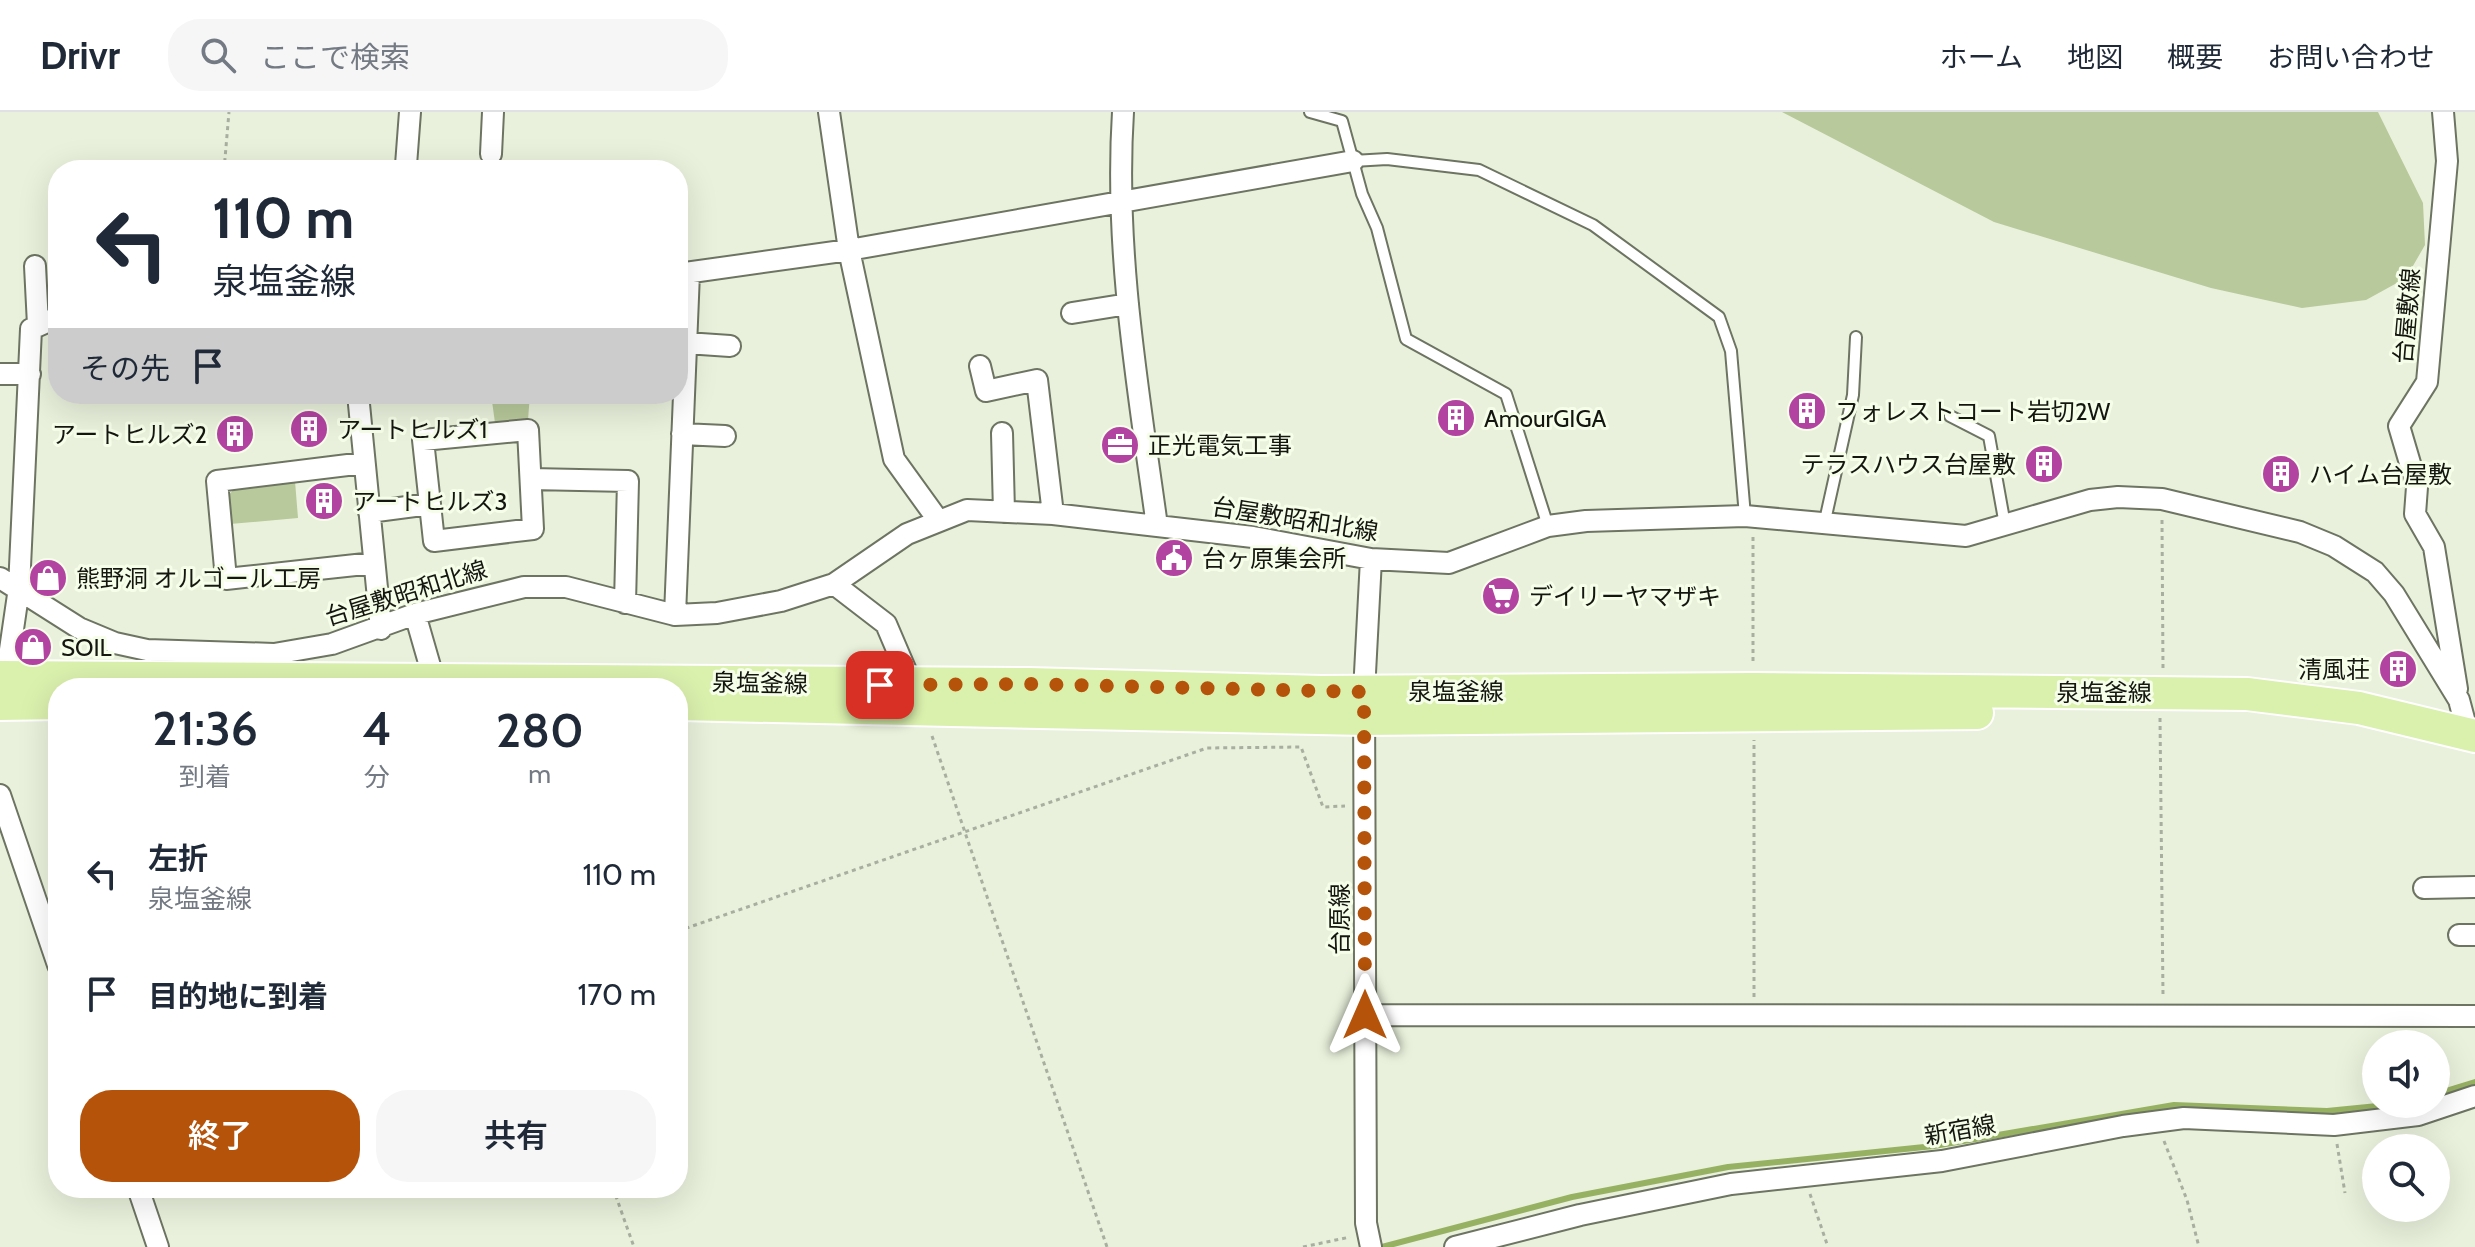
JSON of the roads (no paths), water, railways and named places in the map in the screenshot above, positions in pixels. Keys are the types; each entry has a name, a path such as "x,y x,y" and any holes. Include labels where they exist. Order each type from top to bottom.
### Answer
{"main road":[{"name":"泉塩釜線","path":"688,683 1029,684 1364,706"},
{"name":"泉塩釜線","path":"2,686 48,685"},
{"path":"2,686 48,700"},
{"name":"泉塩釜線","path":"688,704 1364,706 1754,701 2162,703 2311,699 2473,743"}],"street":[{"path":"406,160 410,112"},
{"path":"491,154 493,112"},
{"path":"829,112 849,250 894,459 938,520"},
{"path":"1123,112 1119,202 1128,304 1157,526"},
{"name":"台屋敷線","path":"2443,112 2447,161 2427,382 2399,426 2417,487 2415,514 2434,547 2459,700"},
{"path":"688,272 849,250 1353,161"},
{"path":"35,266 38,325"},
{"path":"1072,313 1128,304"},
{"path":"2,686 19,588 31,329 48,321"},
{"path":"688,343 730,346"},
{"path":"980,366 986,391 1037,380 1053,514"},
{"path":"0,374 30,374"},
{"path":"359,404 381,629"},
{"path":"675,615 681,404"},
{"path":"528,430 531,479 533,529 434,541 423,440 528,430"},
{"path":"1002,433 1004,512"},
{"path":"682,434 725,436"},
{"path":"364,463 217,481 226,579 374,563"},
{"path":"531,479 628,481 625,603"},
{"name":"台屋敷昭和北線","path":"0,578 79,628 115,643 147,650 274,654 332,644 381,629 415,614 524,587 566,587 675,615 717,613 781,601 834,584 907,534 967,510 1053,514 1253,537 1371,559 1449,563 1548,526 1749,517 1966,536 2090,500 2118,497 2162,499 2300,532 2334,546 2375,572 2394,594 2459,700 2473,743"},
{"path":"369,512 430,504"},
{"name":"台原線","path":"1369,1240 1364,706 1371,559"},
{"path":"834,584 886,624 912,685"},
{"path":"415,614 433,678"},
{"path":"0,795 48,936"},
{"path":"2424,888 2475,887"},
{"path":"1365,1015 2163,1019 2475,1016"},
{"name":"新宿線","path":"1455,1247 1656,1198 1804,1176 1942,1161 2156,1121 2184,1118 2334,1125 2418,1115 2475,1096"},
{"path":"141,1198 158,1247"}],"lane":[{"path":"1310,112 1342,121 1362,194 1377,228 1406,339 1506,394 1548,526"},
{"path":"1353,161 1387,159 1479,170 1593,225 1719,317 1731,351 1749,517"},
{"path":"1824,525 1853,395 1856,337"},
{"path":"1950,416 1989,436 2005,525"}],"waterway":[{"path":"2450,1090 2475,1082"},
{"path":"1382,1247 1572,1197 1728,1167 1934,1146 2174,1105 2327,1111 2362,1108"}],"place":[{"name":"フォレストコート岩切2W","path":"1807,411"},
{"name":"AmourGIGA","path":"1456,418"},
{"name":"アートヒルズ1","path":"309,429"},
{"name":"アートヒルズ2","path":"235,434"},
{"name":"正光電気工事","path":"1120,445"},
{"name":"テラスハウス台屋敷","path":"2044,464"},
{"name":"ハイム台屋敷","path":"2281,474"},
{"name":"アートヒルズ3","path":"324,501"},
{"name":"台ヶ原集会所","path":"1174,558"},
{"name":"熊野洞 オルゴール工房","path":"48,578"},
{"name":"デイリーヤマザキ","path":"1501,596"},
{"name":"SOIL","path":"33,647"},
{"name":"清風荘","path":"2398,669"}]}
